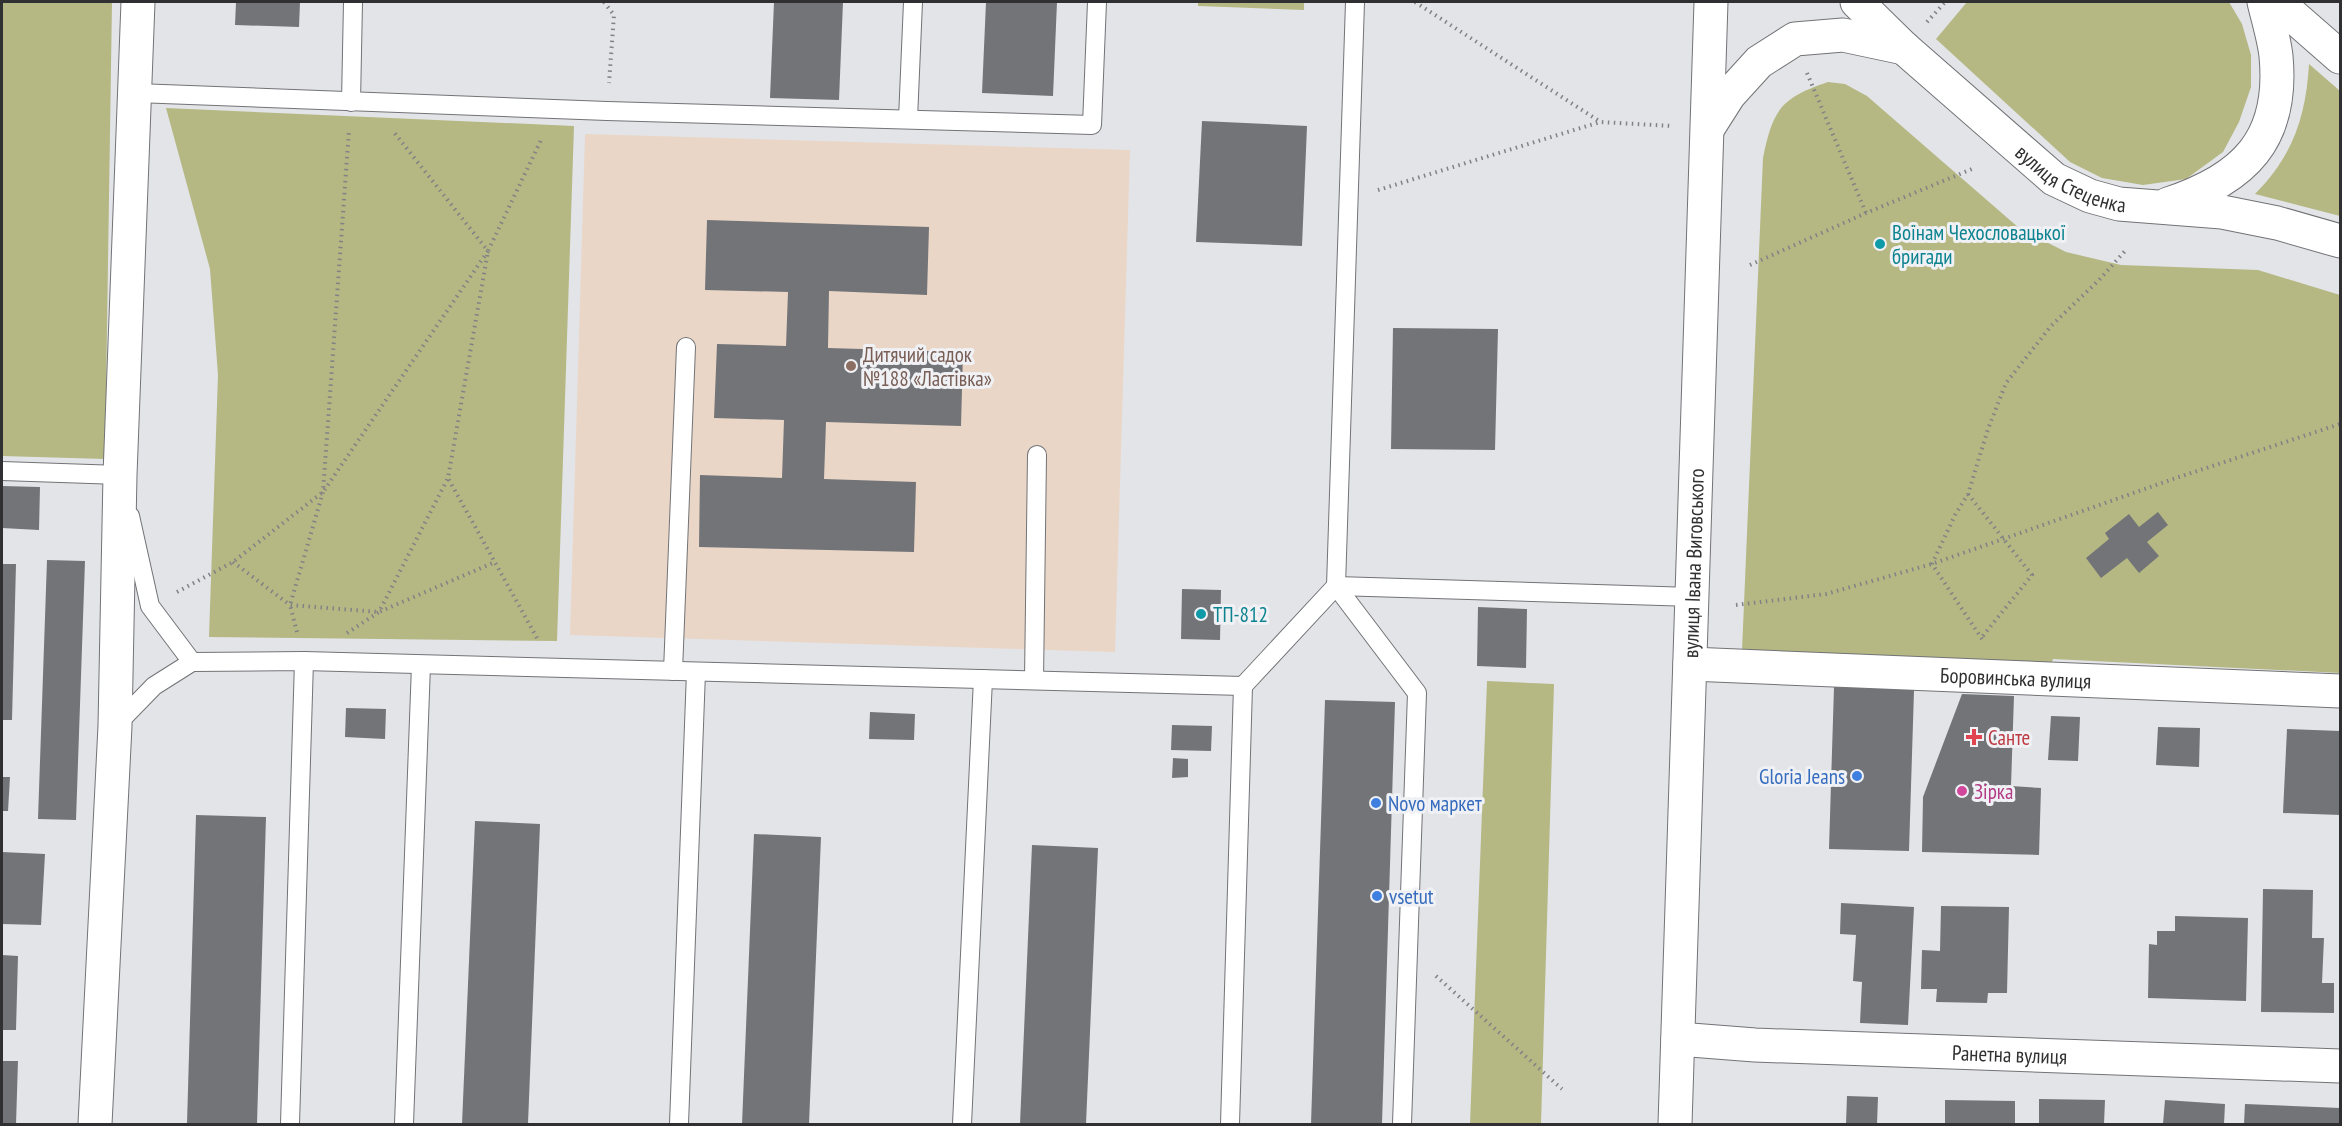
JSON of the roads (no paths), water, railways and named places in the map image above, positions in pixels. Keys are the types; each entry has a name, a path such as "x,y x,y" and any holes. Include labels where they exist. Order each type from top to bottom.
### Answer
{"street":[{"path":"95,1125 115,726 120,475 138,2"},
{"name":"вулиця Івана Виговського","path":"1675,1125 1711,2"},
{"name":"вулиця Стеценка","path":"1857,2 1914,38 2054,179 2090,196 2120,204 2222,212 2277,223 2340,242"},
{"path":"2160,207 2201,193 2238,170 2265,136 2277,96 2276,54 2264,2"},
{"path":"2277,2 2340,57"},
{"path":"1708,128 1729,94 1759,62 1795,39 1843,35 1914,38"},
{"name":"Боровинська вулиця","path":"1690,664 2340,691"},
{"name":"Ранетна вулиця","path":"1678,1039 1755,1045 2340,1066"}],"lane":[{"path":"351,102 353,2"},
{"path":"908,119 913,2"},
{"path":"136,93 607,111 1092,125 1097,2"},
{"path":"1355,2 1336,586 1418,693 1402,1125"},
{"path":"674,671 686,348"},
{"path":"1034,680 1037,455"},
{"path":"2,471 120,475 150,606 192,662"},
{"path":"1230,1125 1243,686 1336,586 1693,597"},
{"path":"115,726 154,686 192,662 304,661 1243,686"},
{"path":"290,1125 304,661"},
{"path":"404,1125 421,665"},
{"path":"679,1125 696,672"},
{"path":"962,1125 983,678"}],"place":[{"name":"Воїнам Чехословацької бригади","path":"1880,244"},
{"name":"Дитячий садок №188 «Ластівка»","path":"851,366"},
{"name":"ТП-812","path":"1201,614"},
{"name":"Санте","path":"1974,737"},
{"name":"Gloria Jeans","path":"1857,776"},
{"name":"Зірка","path":"1962,791"},
{"name":"Novo маркет","path":"1376,803"},
{"name":"vsetut","path":"1377,896"}]}
